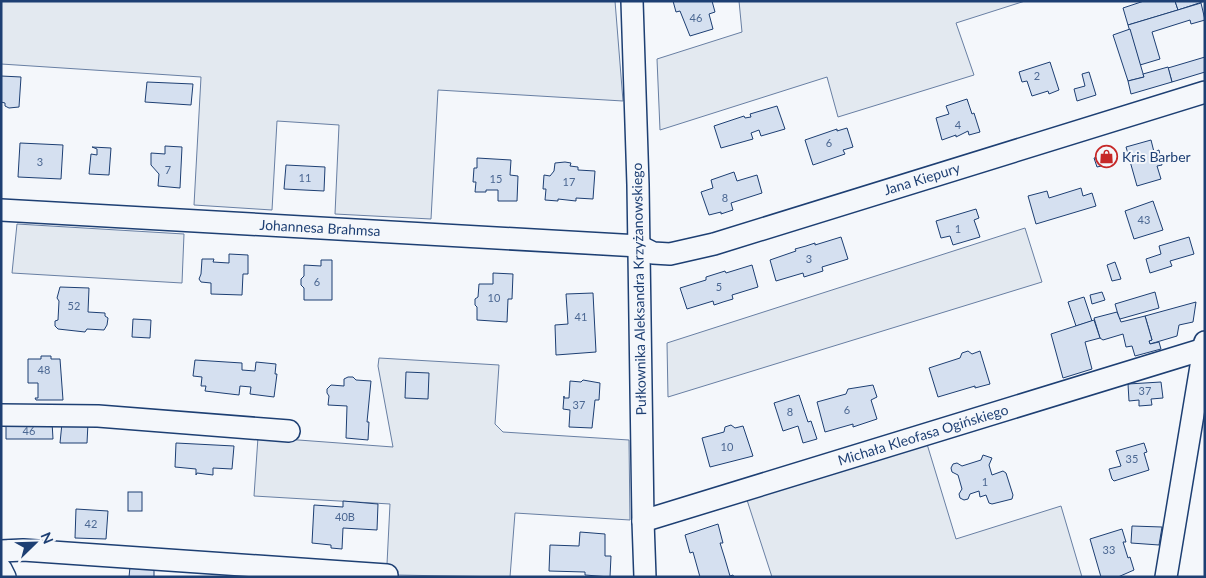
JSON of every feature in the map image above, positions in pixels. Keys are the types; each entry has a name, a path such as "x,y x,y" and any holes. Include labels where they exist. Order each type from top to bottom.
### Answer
{"street":[{"name":"Pułkownika Aleksandra Krzyżanowskiego","path":"632,1 640,246 643,521 646,577"},
{"name":"Jana Kiepury","path":"640,246 653,253 670,254 714,244 1205,92"},
{"name":"Johannesa Brahmsa","path":"1,210 640,246"},
{"name":"Michała Kleofasa Ogińskiego","path":"643,521 1204,345"},
{"path":"1166,577 1204,345"},
{"path":"1,415 98,416 289,432"},
{"path":"1,551 23,550 387,575"},
{"path":"1,569 5,577"}],"shaded area":[{"path":"1,1 615,1 623,101 438,90 431,219 335,214 339,125 277,121 272,210 194,205 201,77 1,64"},
{"path":"739,1 1025,1 956,23 974,75 838,117 827,77 660,130 657,59 742,32"},
{"path":"17,224 184,234 182,283 12,273"},
{"path":"1025,228 1042,282 668,397 667,343"},
{"path":"379,358 499,365 495,424 503,432 629,440 630,520 515,513 510,577 394,575 394,569 387,564 390,504 254,496 258,437 393,447 378,366"},
{"path":"927,444 956,539 1061,506 1082,577 772,577 747,500"}],"building":[{"path":"673,1 712,1 715,12 709,14 713,29 690,36 680,11 676,12"},
{"path":"1144,1 1175,1 1178,10 1128,25 1123,8"},
{"path":"1175,1 1205,1 1178,10"},
{"path":"1201,3 1205,20 1191,24 1190,20 1152,32 1160,59 1140,65 1128,25"},
{"path":"1130,29 1144,77 1128,81 1113,35"},
{"path":"1205,57 1205,72 1172,82 1168,68"},
{"path":"1050,62 1059,90 1049,94 1048,91 1032,96 1027,81 1022,82 1019,72"},
{"path":"1168,67 1172,82 1131,94 1128,81 1144,77 1143,74"},
{"path":"1089,72 1096,95 1077,101 1074,89 1085,86 1082,74"},
{"path":"1,76 21,77 19,107 9,108 5,106 5,103 1,102"},
{"path":"147,82 193,84 191,105 145,102"},
{"path":"967,99 980,132 969,135 968,131 956,137 956,135 942,140 936,118 949,114 946,106"},
{"path":"777,106 785,129 761,136 759,130 751,133 753,139 721,148 714,126 744,116 745,118 751,117 750,114"},
{"path":"847,128 853,147 843,150 845,154 813,165 805,140 837,129 837,131"},
{"path":"1151,140 1154,152 1159,150 1162,165 1157,166 1161,179 1137,186 1126,147"},
{"path":"20,143 63,145 61,179 18,177"},
{"path":"165,146 182,147 180,188 158,186 159,174 151,165 151,153 165,154"},
{"path":"92,147 111,148 109,175 89,174 91,154 97,155 97,149"},
{"path":"1111,154 1114,163 1097,167 1094,158"},
{"path":"477,158 511,160 510,175 518,176 517,201 498,201 498,190 475,192 476,182 473,182 474,168 477,168"},
{"path":"555,163 571,163 570,166 578,167 578,170 595,171 593,199 576,198 576,201 545,200 546,189 543,189 544,175 550,176 554,171"},
{"path":"286,165 325,167 324,191 284,189"},
{"path":"734,172 737,181 757,175 762,193 731,203 733,210 709,215 701,192 713,188 711,180"},
{"path":"1081,188 1083,196 1092,193 1096,206 1036,224 1028,196 1047,191 1049,198"},
{"path":"1153,201 1163,230 1134,239 1125,211"},
{"path":"976,209 979,218 974,220 980,237 953,245 950,236 941,238 936,221"},
{"path":"841,237 848,259 822,267 823,271 804,277 803,273 776,281 770,260 796,251 795,249"},
{"path":"1189,237 1194,254 1170,261 1172,266 1150,273 1146,259 1161,254 1159,246"},
{"path":"229,254 248,255 248,274 243,274 242,295 211,294 211,283 201,282 199,279 202,259 214,259 213,262 229,263"},
{"path":"321,260 332,260 332,300 304,300 304,288 301,285 301,279 304,276 304,265 321,266"},
{"path":"1115,262 1121,279 1112,281 1107,265"},
{"path":"752,265 758,287 732,295 733,299 714,305 713,301 687,309 680,288 706,280 706,277"},
{"path":"493,273 513,274 512,299 508,299 507,322 477,320 475,299 478,297 479,284 493,284"},
{"path":"60,287 89,288 88,312 105,313 105,316 108,318 104,330 87,329 85,332 58,329 55,326 55,321 58,320 59,301 57,298"},
{"path":"1102,292 1105,300 1092,304 1090,295"},
{"path":"1155,292 1159,308 1119,318 1115,304"},
{"path":"593,293 596,352 556,355 555,325 568,324 566,294"},
{"path":"1084,297 1092,321 1076,326 1068,302"},
{"path":"1196,302 1193,322 1179,325 1177,336 1150,344 1149,341 1152,340 1145,316"},
{"path":"1117,312 1121,322 1145,316 1152,340 1149,341 1150,344 1159,342 1161,349 1135,356 1132,346 1126,347 1123,334 1103,340 1100,338 1094,318"},
{"path":"133,319 151,320 150,338 132,337"},
{"path":"1094,320 1100,338 1085,342 1092,369 1063,378 1051,334"},
{"path":"968,351 972,354 980,351 990,384 975,388 975,386 938,397 929,368 960,358 962,353"},
{"path":"41,356 51,356 51,359 60,359 63,400 36,400 35,398 38,398 38,383 28,383 28,359 41,359"},
{"path":"195,360 242,363 242,370 255,371 256,362 276,364 275,374 277,374 274,397 250,394 251,387 240,386 239,395 205,391 206,386 201,386 202,377 193,376"},
{"path":"406,372 429,373 428,399 405,398"},
{"path":"353,377 356,380 371,381 367,422 369,422 368,440 346,438 347,406 328,405 329,396 327,389 331,385 344,386 344,379"},
{"path":"583,380 600,383 599,400 595,400 592,428 569,427 570,410 563,409 564,396 564,398 569,398 570,381 581,382"},
{"path":"1161,382 1163,398 1151,399 1152,405 1139,406 1139,400 1129,401 1128,384"},
{"path":"873,385 877,397 871,400 877,419 853,427 853,424 825,432 817,402 846,394 848,389"},
{"path":"799,395 808,422 811,421 817,439 803,443 798,426 783,431 774,403"},
{"path":"6,422 52,422 53,439 6,439"},
{"path":"62,423 88,423 87,443 60,443"},
{"path":"731,425 735,428 743,426 753,456 710,467 702,438 724,432 725,427"},
{"path":"176,443 234,446 232,469 213,468 213,475 197,473 196,475 196,469 175,467"},
{"path":"1144,443 1147,452 1144,453 1149,470 1114,481 1109,469 1121,466 1116,451"},
{"path":"983,455 992,458 989,465 992,475 1003,471 1006,473 1013,495 1012,499 992,504 989,503 986,495 980,497 979,491 970,494 968,499 960,498 959,494 962,489 958,475 952,472 953,464 957,463 962,466 981,460"},
{"path":"128,492 142,492 142,511 128,511"},
{"path":"343,501 378,504 377,530 343,528 342,549 331,548 331,545 312,543 314,505 343,507"},
{"path":"76,509 108,511 106,539 75,538"},
{"path":"718,524 723,543 720,543 730,576 733,575 734,577 700,577 693,552 690,553 685,535"},
{"path":"1132,526 1162,527 1159,545 1131,543"},
{"path":"1122,529 1126,542 1123,542 1134,570 1118,577 1101,577 1090,539"},
{"path":"580,532 605,534 605,556 611,556 610,577 585,575 585,572 549,571 550,545 579,546"},
{"path":"130,567 154,569 154,577 129,577"}],"place":[{"name":"Kris Barber","path":"1106,157"}]}
